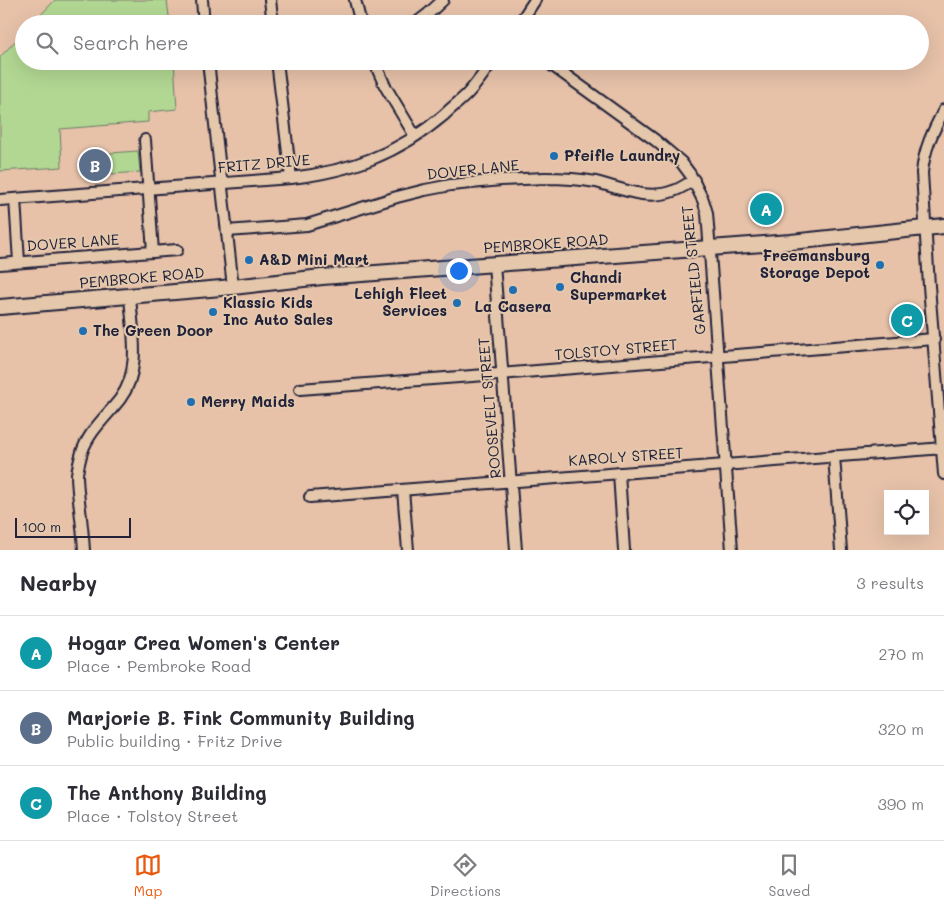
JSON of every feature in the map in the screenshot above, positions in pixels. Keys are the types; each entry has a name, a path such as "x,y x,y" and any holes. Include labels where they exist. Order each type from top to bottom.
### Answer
{"main road":[{"name":"PEMBROKE ROAD","path":"0,306 233,287 322,277 709,249 944,226"}],"street":[{"path":"202,0 203,15"},
{"path":"270,0 272,15"},
{"path":"356,0 358,15"},
{"path":"427,15 443,0"},
{"path":"525,15 535,0"},
{"path":"209,70 233,287"},
{"path":"279,70 291,178"},
{"path":"378,70 385,86 415,136"},
{"name":"FRITZ DRIVE","path":"0,200 291,178 351,167 392,150 432,125 462,99 485,70"},
{"name":"GARFIELD STREET","path":"558,70 664,147 680,162 694,180 706,208 732,550"},
{"path":"944,110 930,138 923,162 944,474"},
{"path":"145,140 153,252"},
{"name":"DOVER LANE","path":"227,231 307,225 431,188 467,183 564,178 594,182 640,194 655,194 671,192 694,180"},
{"path":"15,199 19,262"},
{"name":"DOVER LANE","path":"0,264 178,250"},
{"name":"ROOSEVELT STREET","path":"494,264 516,550"},
{"path":"84,550 77,474 88,439 121,398 132,374 134,348 130,296"},
{"name":"TOLSTOY STREET","path":"300,388 502,374 934,339"},
{"name":"KAROLY STREET","path":"310,498 943,448"},
{"path":"834,456 841,550"},
{"path":"619,473 624,550"},
{"path":"403,490 408,550"}],"green space":[{"path":"55,0 167,0 169,15 41,15"},
{"path":"15,41 15,70 175,70 177,109 148,112 148,122 60,129 62,167 0,171 0,57"},
{"path":"138,151 140,172 112,174 110,153"}],"place":[{"name":"Pfeifle Laundry","path":"554,156"},
{"name":"Marjorie B. Fink Community Building","path":"95,165"},
{"name":"Hogar Crea Women's Center","path":"766,209"},
{"name":"A&D Mini Mart","path":"249,260"},
{"name":"Freemansburg Storage Depot","path":"880,265"},
{"name":"Chandi Supermarket","path":"560,287"},
{"name":"La Casera","path":"513,290"},
{"name":"Lehigh Fleet Services","path":"457,303"},
{"name":"Klassic Kids Inc Auto Sales","path":"213,312"},
{"name":"The Anthony Building","path":"907,320"},
{"name":"The Green Door","path":"83,331"},
{"name":"Merry Maids","path":"191,402"}]}
